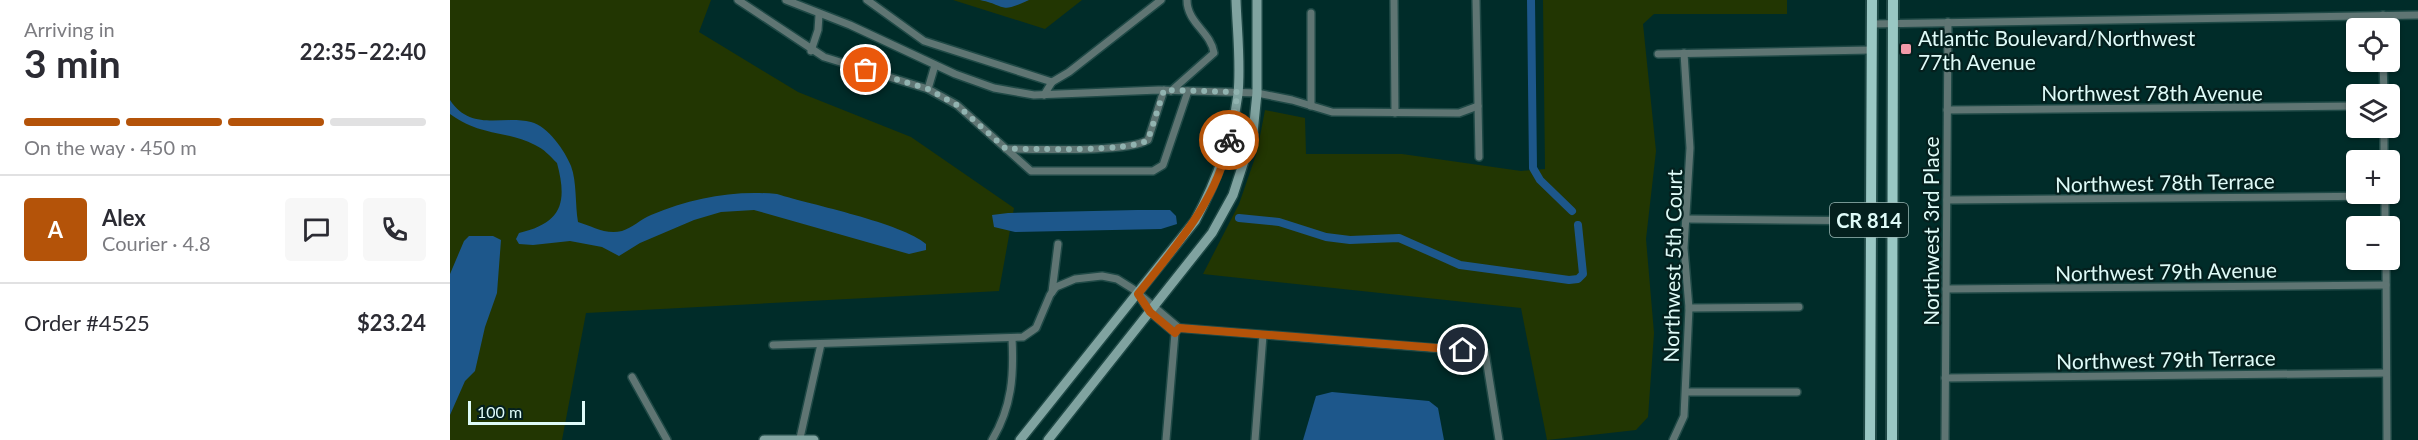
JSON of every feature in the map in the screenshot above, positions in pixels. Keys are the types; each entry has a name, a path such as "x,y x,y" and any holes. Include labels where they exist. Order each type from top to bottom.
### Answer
{"main road":[{"name":"CR 814","path":"1870,440 1869,221 1872,0"},
{"name":"CR 814","path":"1892,440 1893,0"}],"street":[{"path":"738,0 811,51 928,89 957,105 1030,171 1153,171 1163,165 1188,91"},
{"path":"786,0 819,15 850,25 935,65 994,88 1044,95 1167,90 1257,93 1332,112 1459,113 1478,106"},
{"path":"867,0 924,41 1052,82"},
{"path":"1044,95 1052,82 1069,72 1160,0"},
{"path":"1006,149 1122,146 1148,140 1167,90 1215,53 1213,42 1193,22 1187,9 1187,0"},
{"path":"1020,440 1195,221 1215,184 1226,156 1238,92 1236,0"},
{"path":"1048,440 1212,234 1233,195 1253,133 1257,93 1257,0"},
{"path":"1394,0 1395,112"},
{"path":"1476,0 1479,157"},
{"path":"1311,13 1311,106"},
{"path":"811,51 818,30 819,15"},
{"path":"1872,24 2418,15"},
{"name":"Northwest 3rd Place","path":"1945,440 1948,22"},
{"path":"1658,54 1871,50"},
{"name":"Northwest 5th Court","path":"1673,440 1684,416 1689,308 1684,248 1690,148 1684,53"},
{"path":"928,89 935,65"},
{"name":"Northwest 78th Avenue","path":"1947,110 2346,106"},
{"name":"Northwest 78th Terrace","path":"1947,200 2346,195"},
{"path":"1686,219 1894,221"},
{"path":"773,345 1023,337 1033,332 1052,292 1052,273 1058,244"},
{"path":"2386,270 2388,440"},
{"path":"1052,292 1075,279 1102,276 1117,279 1138,294 1177,330 1485,352 1499,440"},
{"name":"Northwest 79th Avenue","path":"1946,289 2386,285"},
{"path":"1689,308 1798,306"},
{"path":"1166,440 1177,330"},
{"path":"1255,440 1263,335"},
{"path":"993,440 1005,414 1013,382 1012,338"},
{"path":"800,438 821,344"},
{"name":"Northwest 79th Terrace","path":"1946,378 2386,373"},
{"path":"632,377 667,440"},
{"path":"1686,392 1797,392"},
{"path":"764,440 800,438 814,440"}],"green space":[{"path":"450,0 711,0 699,32 798,92 911,137 1014,208 999,291 586,313 562,440 450,440"},
{"path":"953,0 1082,0 1045,29"},
{"path":"1543,0 1787,0 1787,14 1654,14 1643,24 1656,151 1646,239 1654,333 1648,417 1636,430 1547,440 1521,308 1203,274 1239,204 1257,152 1265,110 1305,118 1306,154 1402,154 1521,171 1545,169"}],"water":[{"path":"980,0 1029,0 1004,8"},
{"path":"450,100 458,110 477,119 520,120 544,128 565,153 571,166 578,222 599,230 622,231 666,209 697,200 729,194 761,193 777,194 878,222 914,236 926,244 926,250 909,254 754,210 721,212 694,220 640,243 619,256 602,247 570,241 533,245 519,244 516,239 519,233 544,224 558,210 562,190 557,163 547,153 525,140 483,130 461,121 450,114"},
{"path":"1170,210 1176,216 1177,224 1161,229 1015,232 994,227 992,215 1008,213"},
{"path":"469,236 493,236 501,240 497,293 485,327 475,371 465,381 450,415 450,274 464,241"},
{"path":"1332,392 1429,401 1438,408 1444,440 1303,440 1316,396"}],"waterway":[{"path":"1531,0 1533,168 1540,180 1572,211"},
{"path":"1239,218 1279,222 1326,237 1350,240 1399,238 1460,265 1569,280 1578,279 1583,274 1578,225"}],"way so far":[{"path":"866,70 928,89 957,105 1006,149 1122,146 1144,142 1148,140 1160,109 1164,90 1238,92 1229,140"}],"place":[{"name":"Atlantic Boulevard/Northwest 77th Avenue","path":"1906,49"}],"route":[{"path":"1229,140 1226,156 1215,184 1195,221 1138,294 1150,312 1175,333 1179,328 1463,350"}]}
